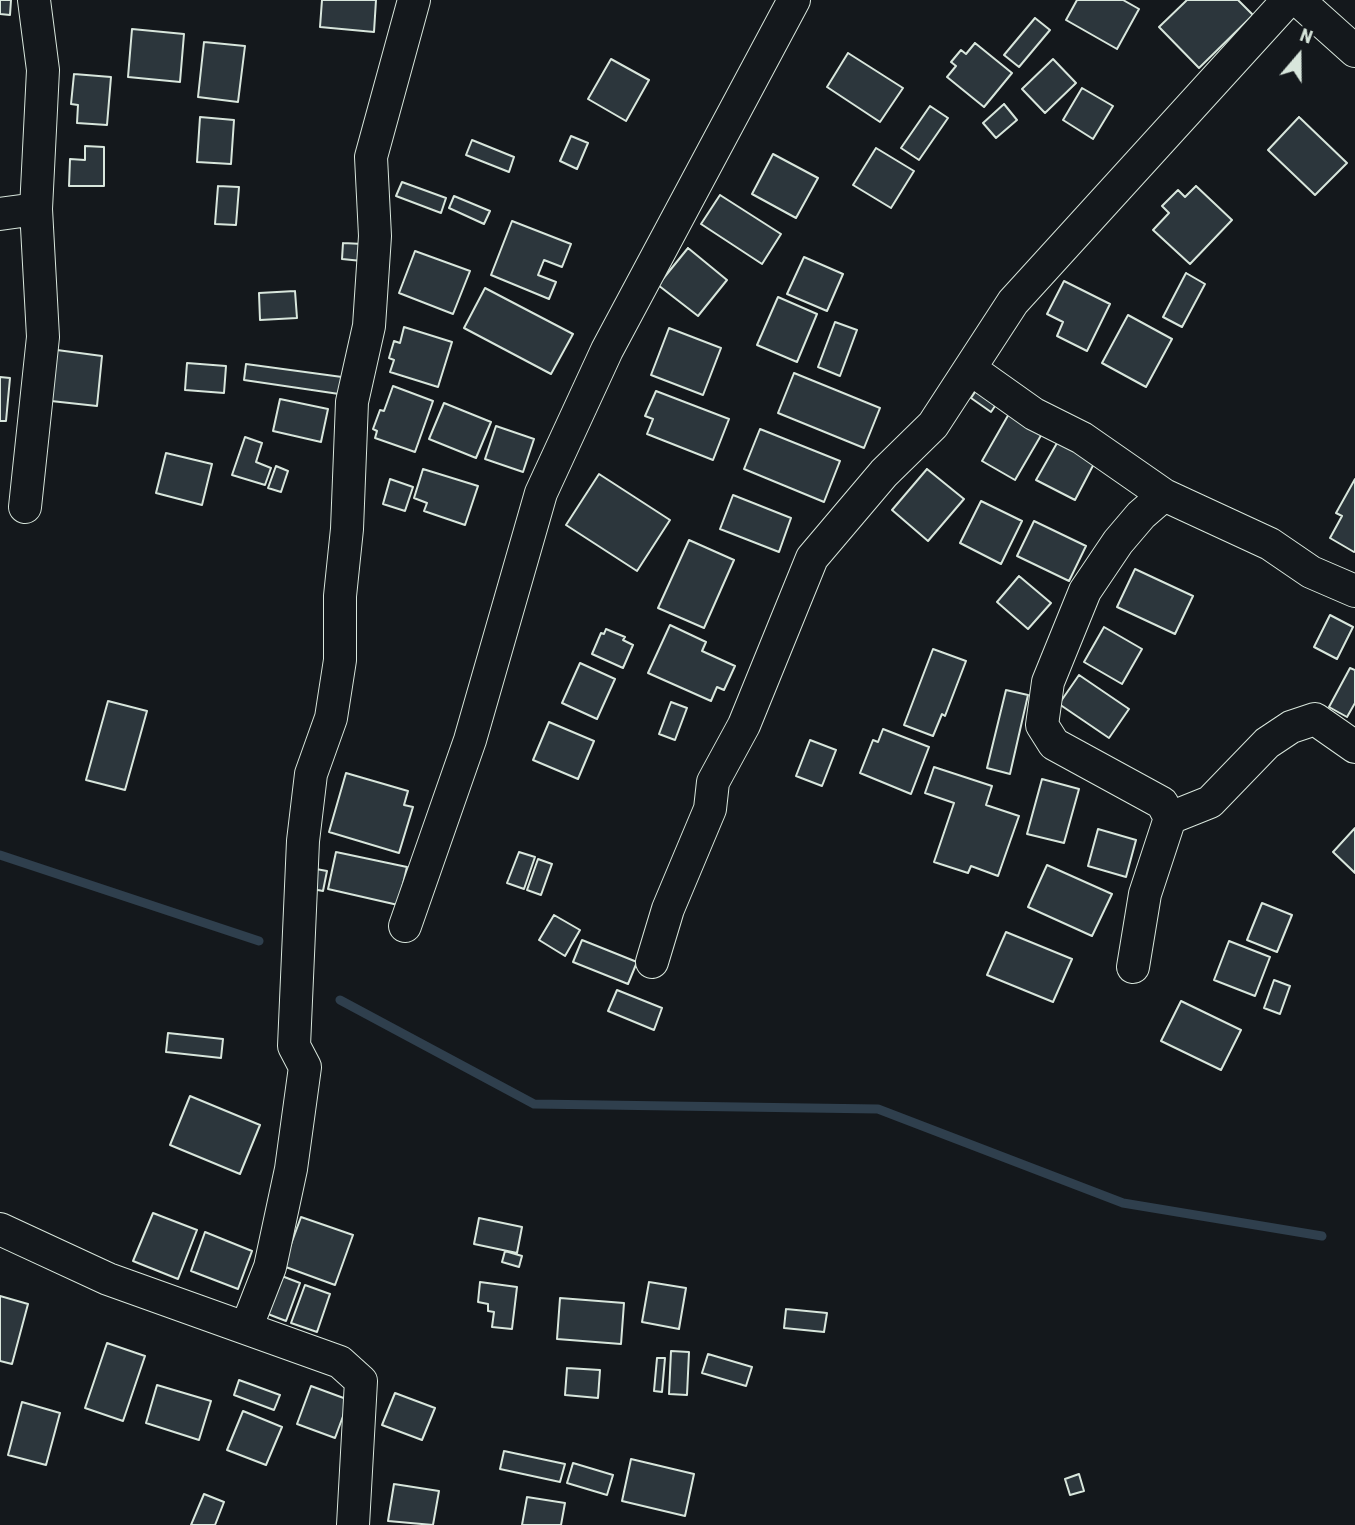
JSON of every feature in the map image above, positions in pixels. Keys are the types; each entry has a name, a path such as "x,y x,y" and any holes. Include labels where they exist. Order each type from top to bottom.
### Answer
{"street":[{"path":"25,507 43,337 36,209 43,70 34,0"},
{"path":"247,1326 270,1267 291,1169 305,1067 294,1046 303,841 311,774 331,718 340,660 340,596 347,529 352,402 369,326 375,236 371,158 414,0"},
{"path":"405,926 470,740 541,493 607,350 794,0"},
{"path":"652,962 668,909 710,809 713,782 744,725 812,558 884,473 933,425 972,370 1013,302 1288,0"},
{"path":"1298,0 1355,51"},
{"path":"0,214 36,209"},
{"path":"972,370 1034,414 1082,438 1164,495 1270,544 1311,572 1355,591"},
{"path":"1133,967 1145,894 1170,818 1162,803 1054,744 1042,725 1048,682 1085,591 1118,542 1141,515 1164,495"},
{"path":"1170,818 1210,802 1267,743 1292,727 1315,719 1355,747"},
{"path":"0,1229 108,1279 247,1326 340,1362 361,1381 353,1525"}],"building":[{"path":"0,0 11,0 10,15 0,14"},
{"path":"322,0 376,0 374,32 320,27"},
{"path":"1077,0 1123,0 1139,9 1117,49 1066,20"},
{"path":"1187,0 1238,0 1253,15 1199,68 1159,27"},
{"path":"1035,18 1050,30 1019,67 1004,55"},
{"path":"132,29 184,34 180,82 128,77"},
{"path":"204,42 245,46 238,102 198,97"},
{"path":"975,43 1012,73 984,107 947,77 956,66 951,62 961,50 966,54"},
{"path":"848,53 903,88 880,122 827,87"},
{"path":"611,59 649,80 626,121 588,99"},
{"path":"1053,59 1076,83 1045,113 1022,89"},
{"path":"74,74 111,77 107,125 77,123 78,105 71,104"},
{"path":"1082,88 1113,106 1093,139 1063,120"},
{"path":"1004,104 1017,120 996,138 983,123"},
{"path":"930,106 948,118 919,160 901,148"},
{"path":"200,117 234,120 231,164 197,162"},
{"path":"1299,117 1347,163 1315,195 1268,150"},
{"path":"571,136 588,143 577,169 560,161"},
{"path":"472,140 514,157 509,172 466,155"},
{"path":"85,146 104,147 104,186 69,186 70,159 85,160"},
{"path":"876,148 914,171 891,208 853,185"},
{"path":"773,154 818,178 796,218 752,194"},
{"path":"402,182 446,198 441,213 396,196"},
{"path":"218,186 239,187 236,225 215,224"},
{"path":"1196,186 1232,220 1190,264 1153,230 1169,213 1162,206 1178,190 1185,197"},
{"path":"720,195 781,234 762,264 701,224"},
{"path":"454,196 490,211 484,224 449,208"},
{"path":"512,221 571,244 562,267 544,260 538,275 556,282 549,299 491,275"},
{"path":"343,243 363,244 362,261 342,259"},
{"path":"688,248 727,280 698,316 658,285"},
{"path":"415,251 470,271 453,314 399,293"},
{"path":"804,257 843,274 827,311 787,294"},
{"path":"1186,273 1205,284 1182,327 1163,317"},
{"path":"1064,281 1110,304 1087,351 1057,336 1063,322 1047,314"},
{"path":"485,288 573,334 551,374 464,328"},
{"path":"295,291 297,318 260,320 259,293"},
{"path":"778,297 817,314 797,362 757,345"},
{"path":"1128,315 1172,339 1146,387 1102,363"},
{"path":"835,322 857,330 840,376 818,367"},
{"path":"404,327 452,342 438,387 390,372 394,360 389,358 394,341 400,343"},
{"path":"669,328 721,348 703,395 651,375"},
{"path":"57,350 102,356 97,406 51,401"},
{"path":"187,363 226,366 224,393 185,390"},
{"path":"246,364 342,377 339,394 244,380"},
{"path":"794,373 880,408 864,448 778,413"},
{"path":"0,377 10,378 6,421 0,421"},
{"path":"393,386 433,401 415,452 375,438 377,431 373,429 380,410 384,411"},
{"path":"977,389 997,403 991,412 971,398"},
{"path":"656,391 729,419 713,460 647,434 653,419 645,416"},
{"path":"280,399 328,409 321,442 273,431"},
{"path":"444,403 491,422 476,458 429,439"},
{"path":"1010,412 1043,432 1015,480 982,461"},
{"path":"496,426 534,439 523,472 485,459"},
{"path":"760,429 840,461 824,502 744,469"},
{"path":"1061,436 1098,456 1075,500 1036,480"},
{"path":"245,437 262,443 256,462 271,468 265,485 232,475"},
{"path":"166,453 212,464 202,505 156,493"},
{"path":"276,466 288,471 281,492 268,488"},
{"path":"423,469 478,486 465,525 424,511 427,503 414,498"},
{"path":"927,469 964,499 928,541 892,510"},
{"path":"599,474 670,520 637,571 566,525"},
{"path":"390,479 413,487 405,511 383,504"},
{"path":"1355,479 1354,552 1330,538 1342,516 1336,513"},
{"path":"733,495 791,518 779,552 720,529"},
{"path":"981,501 1022,521 1001,564 960,543"},
{"path":"1034,521 1086,546 1069,581 1017,556"},
{"path":"689,540 734,560 704,628 658,608"},
{"path":"1135,569 1193,596 1175,634 1117,607"},
{"path":"1019,576 1051,603 1028,629 997,602"},
{"path":"1330,615 1353,627 1337,659 1314,647"},
{"path":"670,625 706,642 702,651 735,666 724,690 717,687 711,701 648,673"},
{"path":"1104,627 1142,649 1122,684 1084,662"},
{"path":"606,629 625,637 623,640 633,645 623,668 592,654 601,633 604,634"},
{"path":"933,649 966,661 945,716 942,714 933,736 904,725"},
{"path":"580,663 615,679 597,719 562,703"},
{"path":"1350,668 1355,670 1355,703 1347,717 1329,707"},
{"path":"1079,675 1129,709 1109,738 1059,704"},
{"path":"1006,690 1028,695 1010,774 987,768"},
{"path":"108,701 147,711 125,790 86,780"},
{"path":"671,702 687,708 675,740 659,734"},
{"path":"549,722 594,741 578,779 533,760"},
{"path":"883,729 929,747 911,794 860,773 873,740 878,742"},
{"path":"810,740 836,750 822,786 796,776"},
{"path":"934,767 992,786 986,805 1019,816 998,876 971,866 968,873 934,862 954,803 925,793"},
{"path":"346,773 408,791 404,805 413,807 399,853 329,832"},
{"path":"1042,779 1079,789 1064,843 1027,834"},
{"path":"1355,828 1355,873 1333,852"},
{"path":"1098,829 1136,840 1126,877 1088,866"},
{"path":"336,852 407,867 398,905 328,889"},
{"path":"519,852 535,857 524,889 507,883"},
{"path":"538,859 552,864 541,895 527,890"},
{"path":"1047,865 1112,894 1092,936 1028,907"},
{"path":"316,869 327,871 323,891 312,889"},
{"path":"1262,903 1292,915 1277,952 1247,940"},
{"path":"554,915 580,930 565,956 539,940"},
{"path":"1006,932 1072,959 1053,1002 987,975"},
{"path":"582,940 637,962 628,984 573,962"},
{"path":"1229,941 1270,957 1255,996 1214,980"},
{"path":"1274,980 1290,986 1280,1014 1264,1008"},
{"path":"617,990 662,1008 654,1030 608,1011"},
{"path":"1181,1001 1241,1030 1221,1070 1161,1041"},
{"path":"168,1033 223,1039 221,1058 166,1052"},
{"path":"190,1096 260,1125 240,1174 170,1145"},
{"path":"153,1213 197,1230 178,1279 133,1261"},
{"path":"301,1217 353,1235 335,1285 283,1266"},
{"path":"479,1218 522,1227 517,1253 474,1244"},
{"path":"205,1232 252,1251 238,1289 191,1271"},
{"path":"505,1251 522,1256 519,1267 502,1262"},
{"path":"274,1273 300,1283 286,1321 260,1311"},
{"path":"480,1282 517,1287 512,1329 492,1327 494,1312 488,1311 488,1304 478,1302"},
{"path":"649,1282 686,1288 679,1329 642,1322"},
{"path":"305,1285 330,1294 317,1332 291,1323"},
{"path":"0,1296 28,1304 12,1364 0,1361"},
{"path":"560,1298 624,1303 621,1344 557,1339"},
{"path":"786,1309 827,1313 824,1332 784,1328"},
{"path":"107,1343 145,1356 123,1421 85,1408"},
{"path":"671,1351 689,1352 687,1395 669,1394"},
{"path":"708,1354 752,1367 746,1386 702,1373"},
{"path":"657,1358 665,1358 662,1392 654,1391"},
{"path":"567,1368 600,1370 598,1398 565,1395"},
{"path":"239,1380 280,1395 274,1410 234,1395"},
{"path":"157,1385 211,1401 199,1440 146,1423"},
{"path":"311,1386 349,1400 335,1438 297,1424"},
{"path":"395,1393 435,1408 422,1440 382,1425"},
{"path":"22,1402 60,1413 46,1465 8,1455"},
{"path":"243,1411 282,1427 266,1465 227,1450"},
{"path":"504,1451 565,1464 560,1482 500,1469"},
{"path":"631,1459 694,1474 685,1516 622,1501"},
{"path":"573,1463 613,1475 607,1495 567,1483"},
{"path":"1079,1474 1084,1491 1070,1495 1065,1479"},
{"path":"394,1484 439,1491 433,1525 388,1521"},
{"path":"204,1494 224,1502 215,1525 191,1525"},
{"path":"527,1497 565,1503 561,1525 522,1525"}],"waterway":[{"path":"0,855 259,941"},
{"path":"340,1000 534,1104 878,1109 1123,1203 1322,1236"}]}
